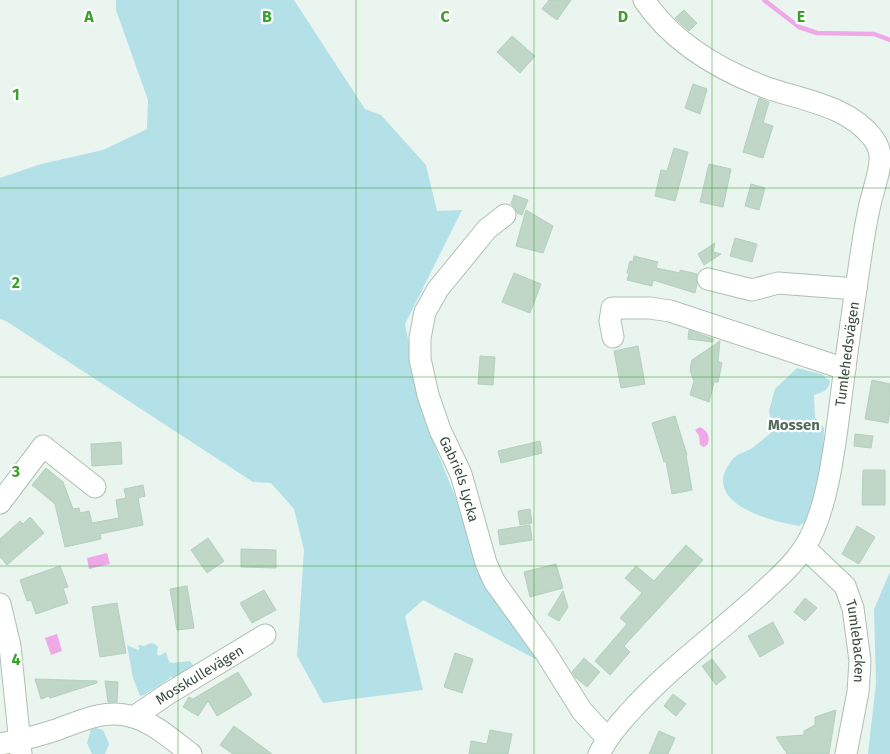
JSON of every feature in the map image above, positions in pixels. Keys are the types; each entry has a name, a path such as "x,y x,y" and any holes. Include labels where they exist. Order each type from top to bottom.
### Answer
{"street":[{"name":"Tumlehedsvägen","path":"603,746 639,701 663,677 749,605 786,571 805,548 816,525 825,496 835,442 868,211 884,145 855,121 834,110 764,86 736,74 691,49 655,16 644,0"},
{"name":"Gabriels Lycka","path":"505,215 486,229 438,289 425,312 420,338 420,359 428,395 440,430 460,474 486,563 494,581 545,652 603,746"},
{"path":"708,279 752,290 778,283 856,289"},
{"path":"612,337 610,321 612,308 650,308 670,311 845,369"},
{"path":"0,503 43,446 96,486"},
{"name":"Tumlebacken","path":"805,548 845,586 853,608 860,661 858,692 846,754"},
{"path":"0,604 10,646 13,746"},
{"name":"Mosskullevägen","path":"134,717 166,695 265,635"},
{"name":"Mosskullevägen","path":"13,746 98,715 118,714 134,717 156,728 191,754"}],"shaded area":[{"path":"116,0 294,0 365,109 381,115 426,165 437,211 462,210 405,324 423,416 488,579 543,663 423,600 405,616 423,690 323,703 297,656 304,550 294,509 271,483 253,482 6,321 0,319 0,178 41,164 103,150 147,129 148,100 116,10"},
{"path":"797,368 821,374 830,381 827,389 814,395 815,417 824,428 823,463 809,519 799,526 756,514 742,507 730,498 724,487 724,475 732,460 752,448 773,431 769,411 775,389"},
{"path":"700,427 707,432 709,439 708,444 704,447 700,445 699,436 695,430"},
{"path":"107,553 110,564 89,569 87,558"},
{"path":"890,572 890,754 868,754 876,683 874,609"},
{"path":"57,634 62,651 51,655 45,638"},
{"path":"150,643 158,647 157,654 159,656 166,652 169,662 190,661 194,666 174,682 171,676 140,696 133,678 127,645 138,650 140,648 138,647 139,645 144,646"},
{"path":"91,729 103,730 109,744 105,754 92,754 87,743"}],"building":[{"path":"549,0 571,0 557,20 542,9"},
{"path":"684,10 697,23 689,31 675,18"},
{"path":"512,36 535,56 520,73 497,52"},
{"path":"693,84 707,89 700,114 685,108"},
{"path":"759,98 769,102 763,123 773,126 763,158 743,152"},
{"path":"674,148 688,152 675,201 655,196 661,170 667,171"},
{"path":"709,164 731,169 723,207 700,202"},
{"path":"751,184 765,188 759,210 745,206"},
{"path":"514,195 528,200 522,215 517,213 511,204"},
{"path":"526,210 553,226 543,253 516,246"},
{"path":"735,238 757,244 752,262 730,256"},
{"path":"715,243 713,252 721,254 704,265 698,254"},
{"path":"634,256 658,262 656,268 697,274 695,293 653,280 652,286 627,280 630,261 633,262"},
{"path":"514,273 541,284 530,313 502,302"},
{"path":"689,330 713,339 713,342 688,339"},
{"path":"720,341 718,361 722,363 718,382 714,382 709,402 690,395 694,381 690,370 691,364 692,360"},
{"path":"638,346 645,384 621,388 614,351"},
{"path":"480,356 495,357 493,385 478,384"},
{"path":"872,380 890,384 888,423 865,419"},
{"path":"675,416 687,455 692,490 672,494 666,461 664,462 652,423"},
{"path":"855,434 873,436 871,448 854,446"},
{"path":"540,441 542,453 501,463 498,451"},
{"path":"121,442 122,464 92,466 91,444"},
{"path":"46,468 63,482 73,509 79,508 80,513 89,511 92,523 119,518 116,500 126,498 124,489 143,485 145,496 138,498 143,525 100,534 101,539 65,547 55,504 32,485"},
{"path":"863,470 885,470 885,505 862,505"},
{"path":"530,509 532,523 520,525 518,511"},
{"path":"30,517 44,533 7,565 0,557 0,539 20,521 23,524"},
{"path":"530,525 532,540 500,545 498,530"},
{"path":"857,526 875,537 859,564 842,554"},
{"path":"208,538 224,561 207,573 191,550"},
{"path":"686,545 703,560 624,646 630,652 610,675 595,661 627,624 620,618 642,593 625,578 636,566 654,581"},
{"path":"241,549 276,550 276,568 241,567"},
{"path":"556,564 563,588 530,597 524,572"},
{"path":"60,566 68,587 63,588 68,603 36,614 31,600 27,601 20,580"},
{"path":"187,586 194,628 177,630 170,589"},
{"path":"264,590 276,610 252,623 240,603"},
{"path":"563,591 568,607 559,621 548,615"},
{"path":"805,598 817,608 805,621 794,612"},
{"path":"117,603 126,653 100,657 92,607"},
{"path":"773,622 784,643 760,657 748,636"},
{"path":"455,653 473,659 462,693 444,687"},
{"path":"584,658 600,672 587,687 572,672"},
{"path":"712,659 726,677 716,685 702,666"},
{"path":"238,672 252,695 217,716 208,701 198,716 183,707 189,697 193,699"},
{"path":"35,679 97,681 97,683 50,698 49,696 41,699"},
{"path":"105,681 118,682 117,702 108,702"},
{"path":"673,694 686,704 676,716 664,706"},
{"path":"836,710 829,754 787,754 776,737 804,735 804,731 815,725 815,717"},
{"path":"234,726 272,754 233,754 220,745"},
{"path":"490,730 512,734 508,754 469,754 471,741 487,744"},
{"path":"659,731 675,738 668,754 649,754"}],"waterway":[{"path":"764,0 799,27 817,33 874,34 890,40"}],"district":[{"name":"Mossen","path":"794,425"}]}
